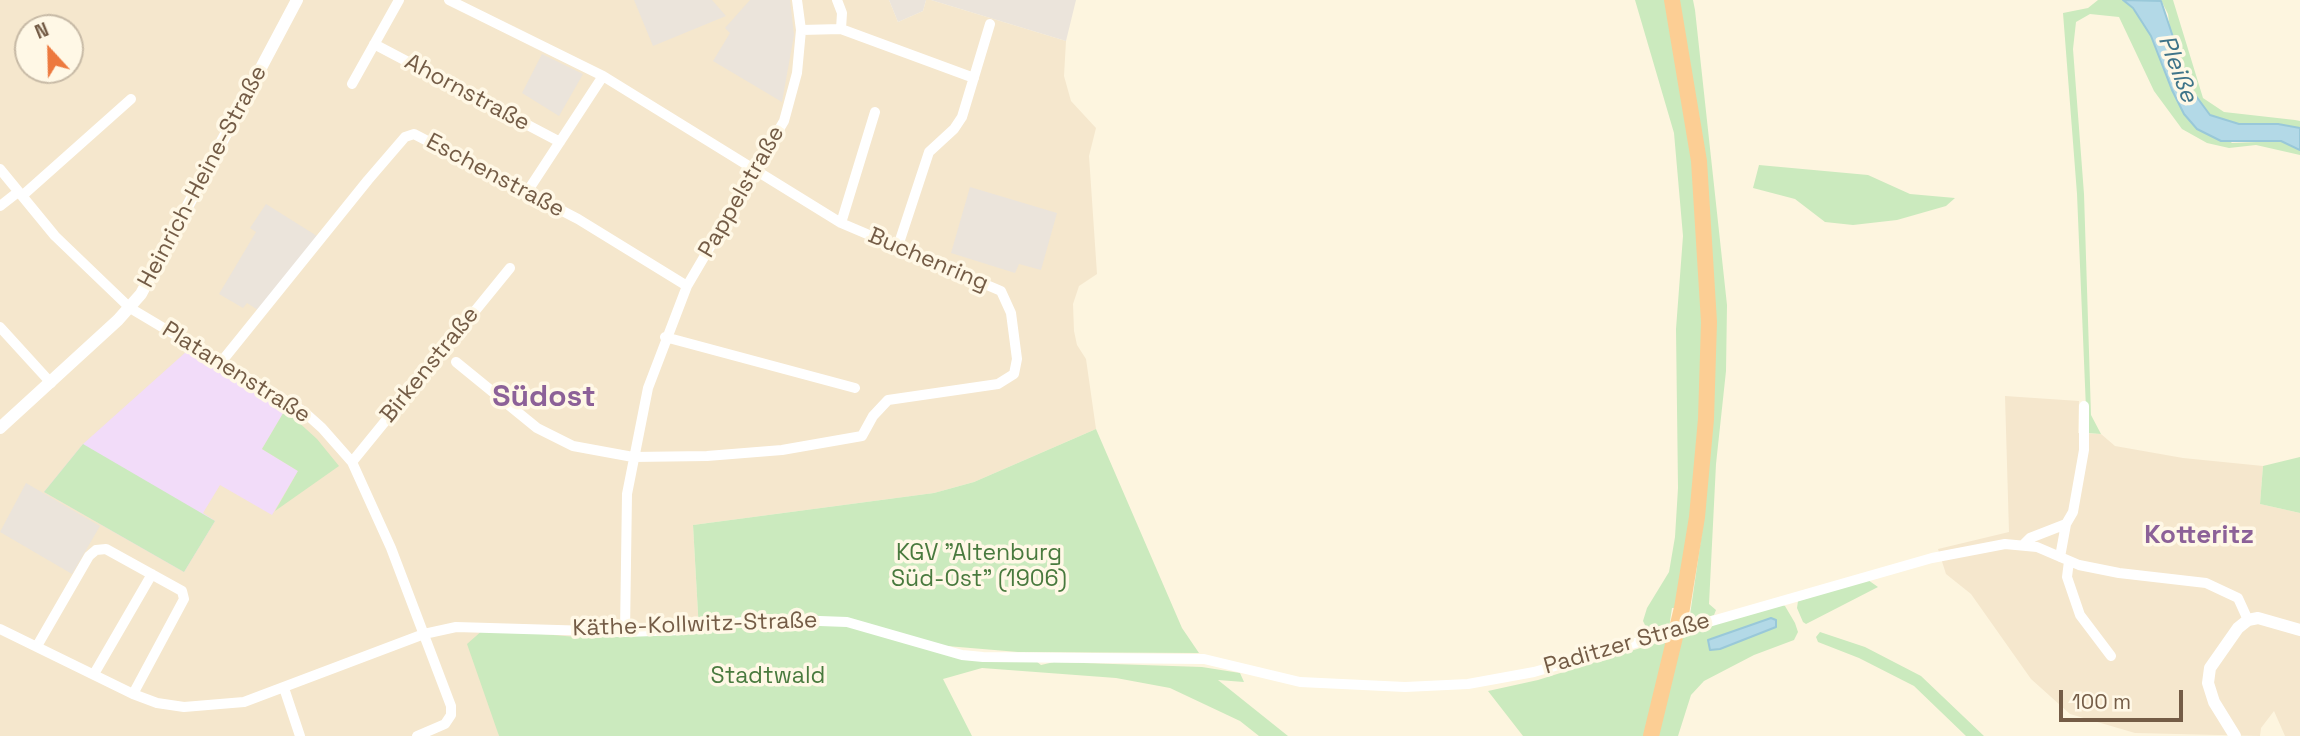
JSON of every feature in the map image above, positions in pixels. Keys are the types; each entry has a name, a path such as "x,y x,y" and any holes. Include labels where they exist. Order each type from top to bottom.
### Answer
{"highway":[{"path":"1652,734 1682,608 1697,517 1709,321 1699,161 1672,0"}],"street":[{"name":"Heinrich-Heine-Straße","path":"0,428 130,308 152,276 297,0"},
{"path":"352,84 399,0"},
{"path":"449,0 603,76 757,172"},
{"name":"Pappelstraße","path":"625,632 627,494 648,388 665,337 687,286 757,172 784,121 797,73 801,30 797,0"},
{"path":"837,0 842,13 841,29"},
{"path":"897,249 929,152 954,129 962,117 990,23"},
{"path":"801,30 841,29 974,78"},
{"name":"Ahornstraße","path":"374,44 560,142"},
{"path":"527,192 603,76"},
{"path":"0,206 20,194 131,99"},
{"path":"841,223 874,112"},
{"name":"Eschenstraße","path":"222,361 405,137 414,134 527,192 687,286"},
{"name":"Platanenstraße","path":"0,169 55,236 130,308 303,411 352,462 391,548 446,687 451,715 446,724 416,736"},
{"name":"Buchenring","path":"633,457 707,456 782,450 862,436 873,416 888,400 998,384 1014,374 1017,359 1011,313 1001,291 841,223 757,172"},
{"name":"Birkenstraße","path":"352,462 510,268"},
{"path":"0,327 51,383"},
{"path":"665,337 855,388"},
{"name":"Birkenstraße","path":"456,362 537,428 573,446 633,457"},
{"path":"2084,406 2084,450 2073,512 2066,524 2064,559 2080,615 2111,656"},
{"name":"Paditzer Straße","path":"2024,544 2029,538 2066,524"},
{"name":"Paditzer Straße","path":"1225,662 1300,682 1322,684 1405,687 1468,684 1534,671 1932,558 1982,547 2024,544 2064,559 2119,573 2206,583 2238,598 2248,620"},
{"path":"37,646 89,556 96,550 106,549 182,591 184,599 133,694"},
{"path":"94,674 152,575"},
{"path":"2235,736 2214,702 2208,675 2238,628 2248,620 2258,618 2300,629"},
{"name":"Käthe-Kollwitz-Straße","path":"0,629 157,703 211,706 244,702 424,634 482,626 625,632 682,629 765,619 823,620 872,626 962,655 1225,662"},
{"path":"285,688 300,736"}],"shaded area":[{"path":"0,0 889,0 898,22 923,11 926,0 931,0 1066,41 1064,76 1071,101 1096,128 1089,156 1097,274 1079,286 1073,304 1074,331 1077,345 1086,359 1096,429 974,482 934,493 693,525 699,631 588,638 527,634 496,725 499,736 0,736"},
{"path":"634,0 712,0 726,16 653,46"},
{"path":"750,0 790,0 794,35 782,102 713,61 730,33 725,28"},
{"path":"889,0 926,0 923,11 898,22"},
{"path":"931,0 1076,0 1066,41"},
{"path":"542,54 583,74 559,116 522,93"},
{"path":"970,187 1057,213 1041,270 1019,264 1015,273 951,253"},
{"path":"266,204 317,236 258,310 247,303 243,308 219,294 256,232 250,228"},
{"path":"187,351 285,410 262,449 298,471 272,515 220,485 203,513 215,521 184,572 44,492 83,444"},
{"path":"2005,396 2079,401 2078,433 2101,434 2115,446 2183,458 2263,466 2260,504 2300,513 2300,736 2285,736 2274,711 2261,728 2260,736 2135,733 2070,714 2031,679 1971,594 1946,574 1938,549 2009,532"},
{"path":"26,483 100,526 72,574 0,532"}],"green space":[{"path":"1635,0 1666,0 1693,162 1703,322 1691,517 1676,608 1672,608 1669,628 1656,632 1647,629 1643,621 1647,608 1669,572 1675,537 1678,488 1676,329 1683,236 1674,133"},
{"path":"1678,0 1693,0 1695,10 1727,305 1726,371 1716,464 1709,604 1716,610 1714,615 1689,622 1704,518 1705,161"},
{"path":"2098,0 2123,0 2133,8 2151,36 2172,90 2232,143 2281,141 2300,150 2300,155 2256,145 2229,148 2207,143 2182,129 2154,91 2119,17 2090,14 2076,22 2073,49 2084,194 2091,415 2101,434 2087,433 2077,194 2063,13 2088,8"},
{"path":"2161,0 2173,0 2203,98 2224,112 2300,121 2300,128 2278,124 2239,124 2210,115 2190,88 2170,29 2168,14"},
{"path":"1759,165 1868,175 1910,194 1955,198 1946,206 1897,220 1853,225 1825,222 1795,199 1753,188"},
{"path":"285,410 317,439 339,466 275,511 298,471 262,449"},
{"path":"1096,429 1182,628 1199,653 1018,652 935,645 928,649 1036,661 1041,665 1054,662 1202,667 1240,673 1244,682 1218,680 1288,736 1259,736 1240,721 1170,688 1116,678 982,668 943,679 972,736 499,736 467,644 484,629 588,638 699,631 693,525 934,493 974,482"},
{"path":"83,444 215,521 184,572 44,492"},
{"path":"2300,457 2300,513 2260,504 2263,466"},
{"path":"1868,580 1878,587 1806,624 1803,622 1797,608 1798,601"},
{"path":"1781,604 1795,623 1798,632 1794,640 1754,655 1704,681 1691,695 1678,736 1523,736 1488,691 1538,680"},
{"path":"1820,632 1865,647 1921,676 1984,736 1966,736 1914,686 1859,658 1818,642 1816,637"}],"water":[{"name":"Pleiße","path":"2123,0 2161,1 2190,88 2210,115 2239,124 2278,124 2300,128 2300,150 2281,141 2221,141 2197,129 2184,114 2172,90 2151,36 2133,8"},
{"path":"1771,618 1776,620 1776,627 1720,649 1710,650 1708,640"}],"district":[{"name":"Südost","path":"544,398"},
{"name":"Kotteritz","path":"2199,536"}],"park label":[{"name":"KGV \"Altenburg Süd-Ost\" (1906)","path":"979,567"},
{"name":"Stadtwald","path":"768,677"}]}
